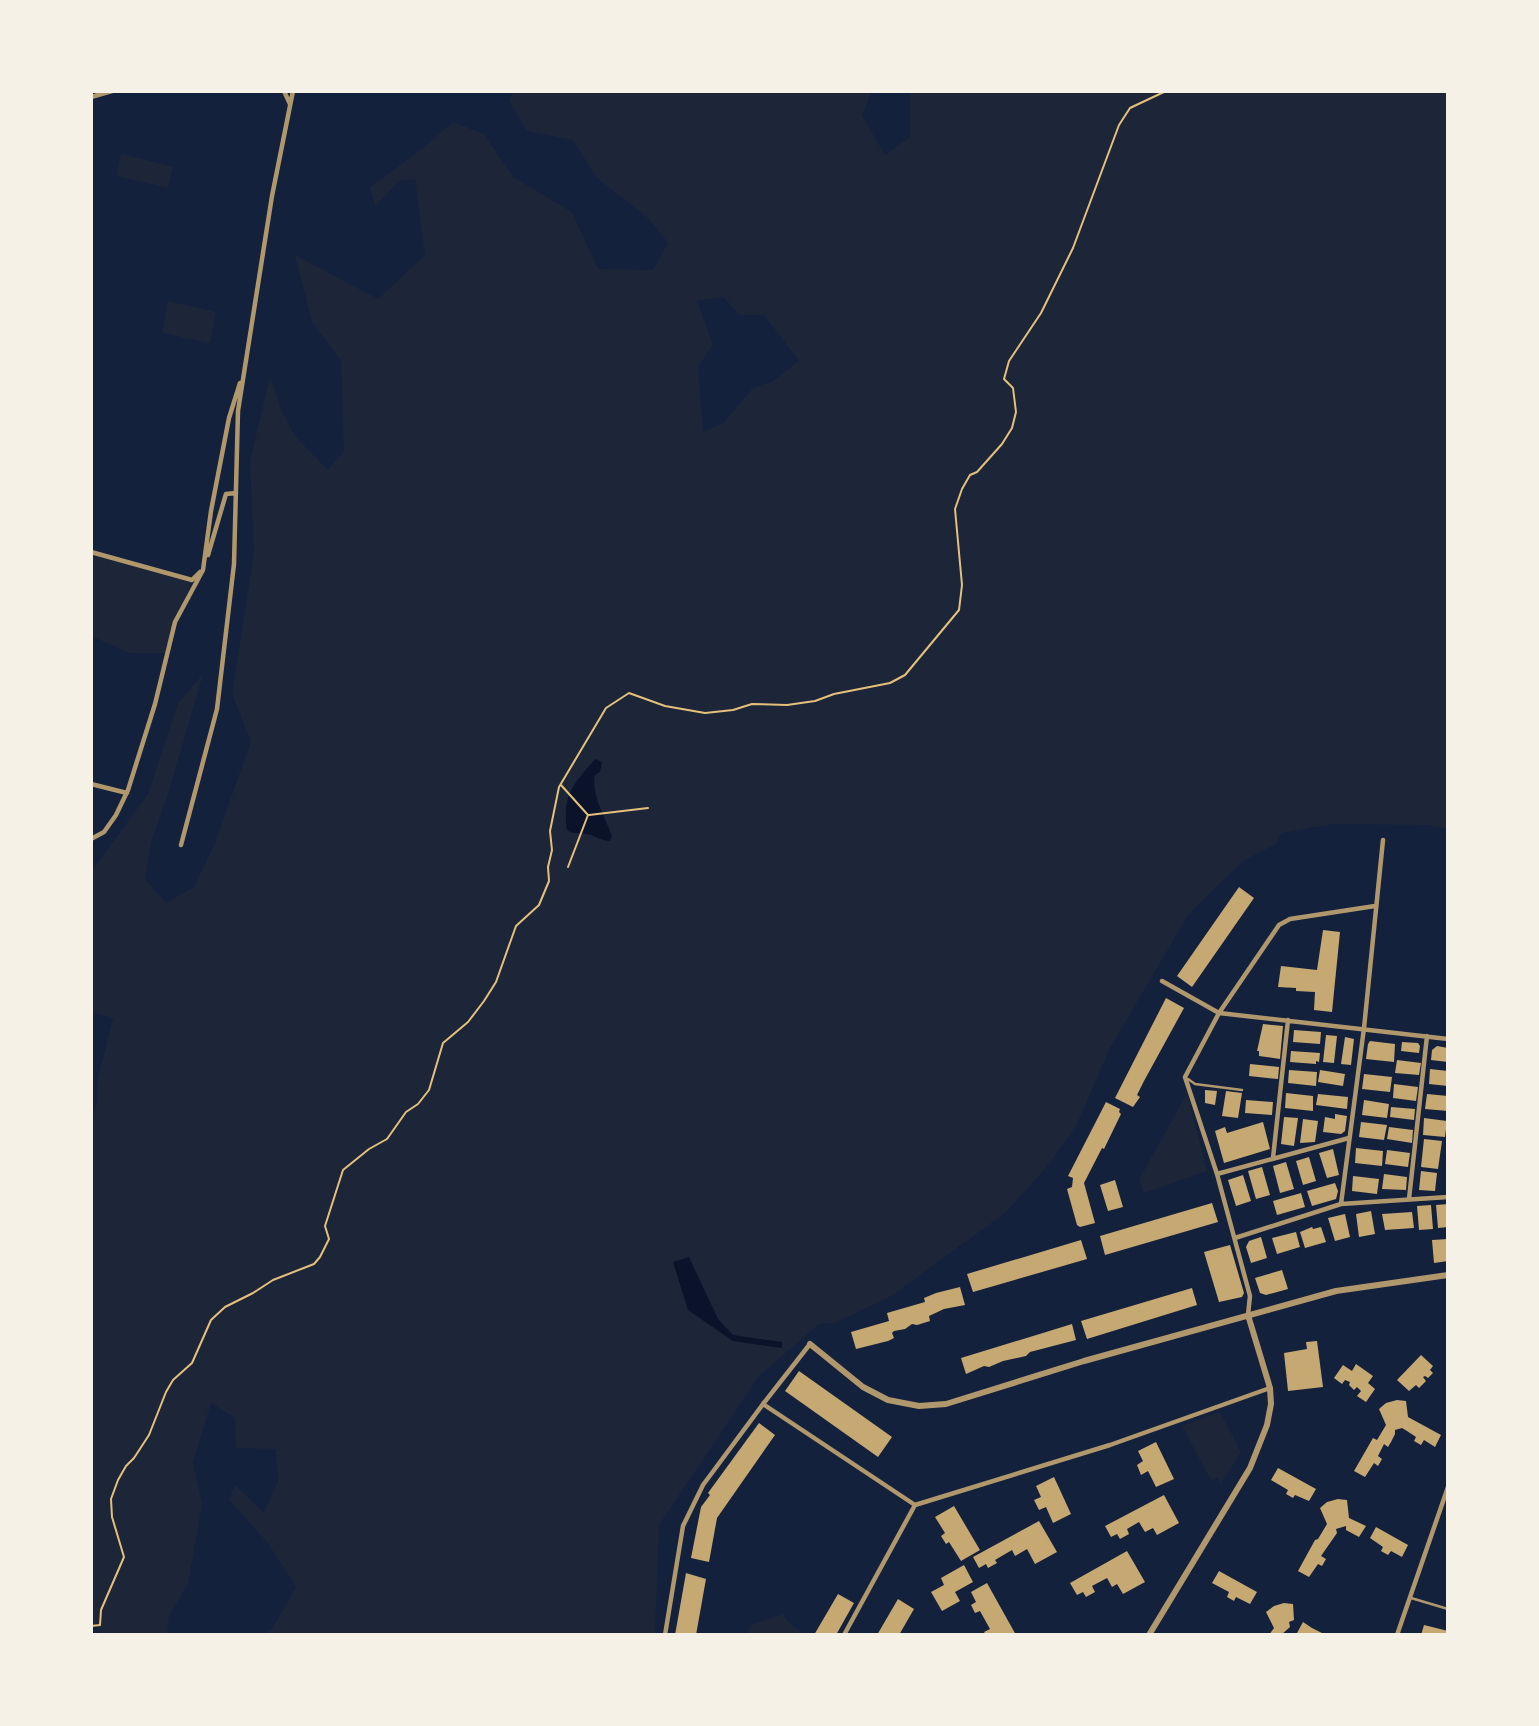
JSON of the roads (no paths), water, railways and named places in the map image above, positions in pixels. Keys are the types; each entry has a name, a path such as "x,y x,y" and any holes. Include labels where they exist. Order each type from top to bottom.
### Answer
{"street":[{"path":"91,97 112,91"},
{"path":"284,91 290,104"},
{"path":"181,845 217,709 234,564 238,411 272,196 293,91"},
{"path":"91,552 192,580 203,570 229,418 245,366"},
{"path":"91,839 104,832 127,793 155,704 175,622 203,570 226,494 236,493"},
{"path":"91,784 127,793"},
{"path":"1341,1204 1364,1028 1382,840"},
{"path":"1149,1635 1250,1468 1267,1425 1271,1404 1270,1388 1248,1315 1250,1296 1235,1238 1185,1077 1219,1013 1279,925 1290,919 1375,906"},
{"path":"1162,981 1219,1013 1448,1039"},
{"path":"1273,1158 1288,1020"},
{"path":"1409,1199 1427,1036"},
{"path":"1217,1174 1349,1138"},
{"path":"1235,1238 1341,1204 1448,1197"},
{"path":"665,1635 683,1526 703,1485 810,1344 863,1387 888,1400 919,1406 946,1404 1084,1361 1336,1291 1448,1275"},
{"path":"844,1635 915,1505 1110,1445 1270,1388"},
{"path":"763,1404 915,1505"},
{"path":"1397,1635 1448,1487"}],"lane":[{"path":"1185,1077 1195,1084 1242,1090"},
{"path":"1410,1597 1448,1609"}]}
